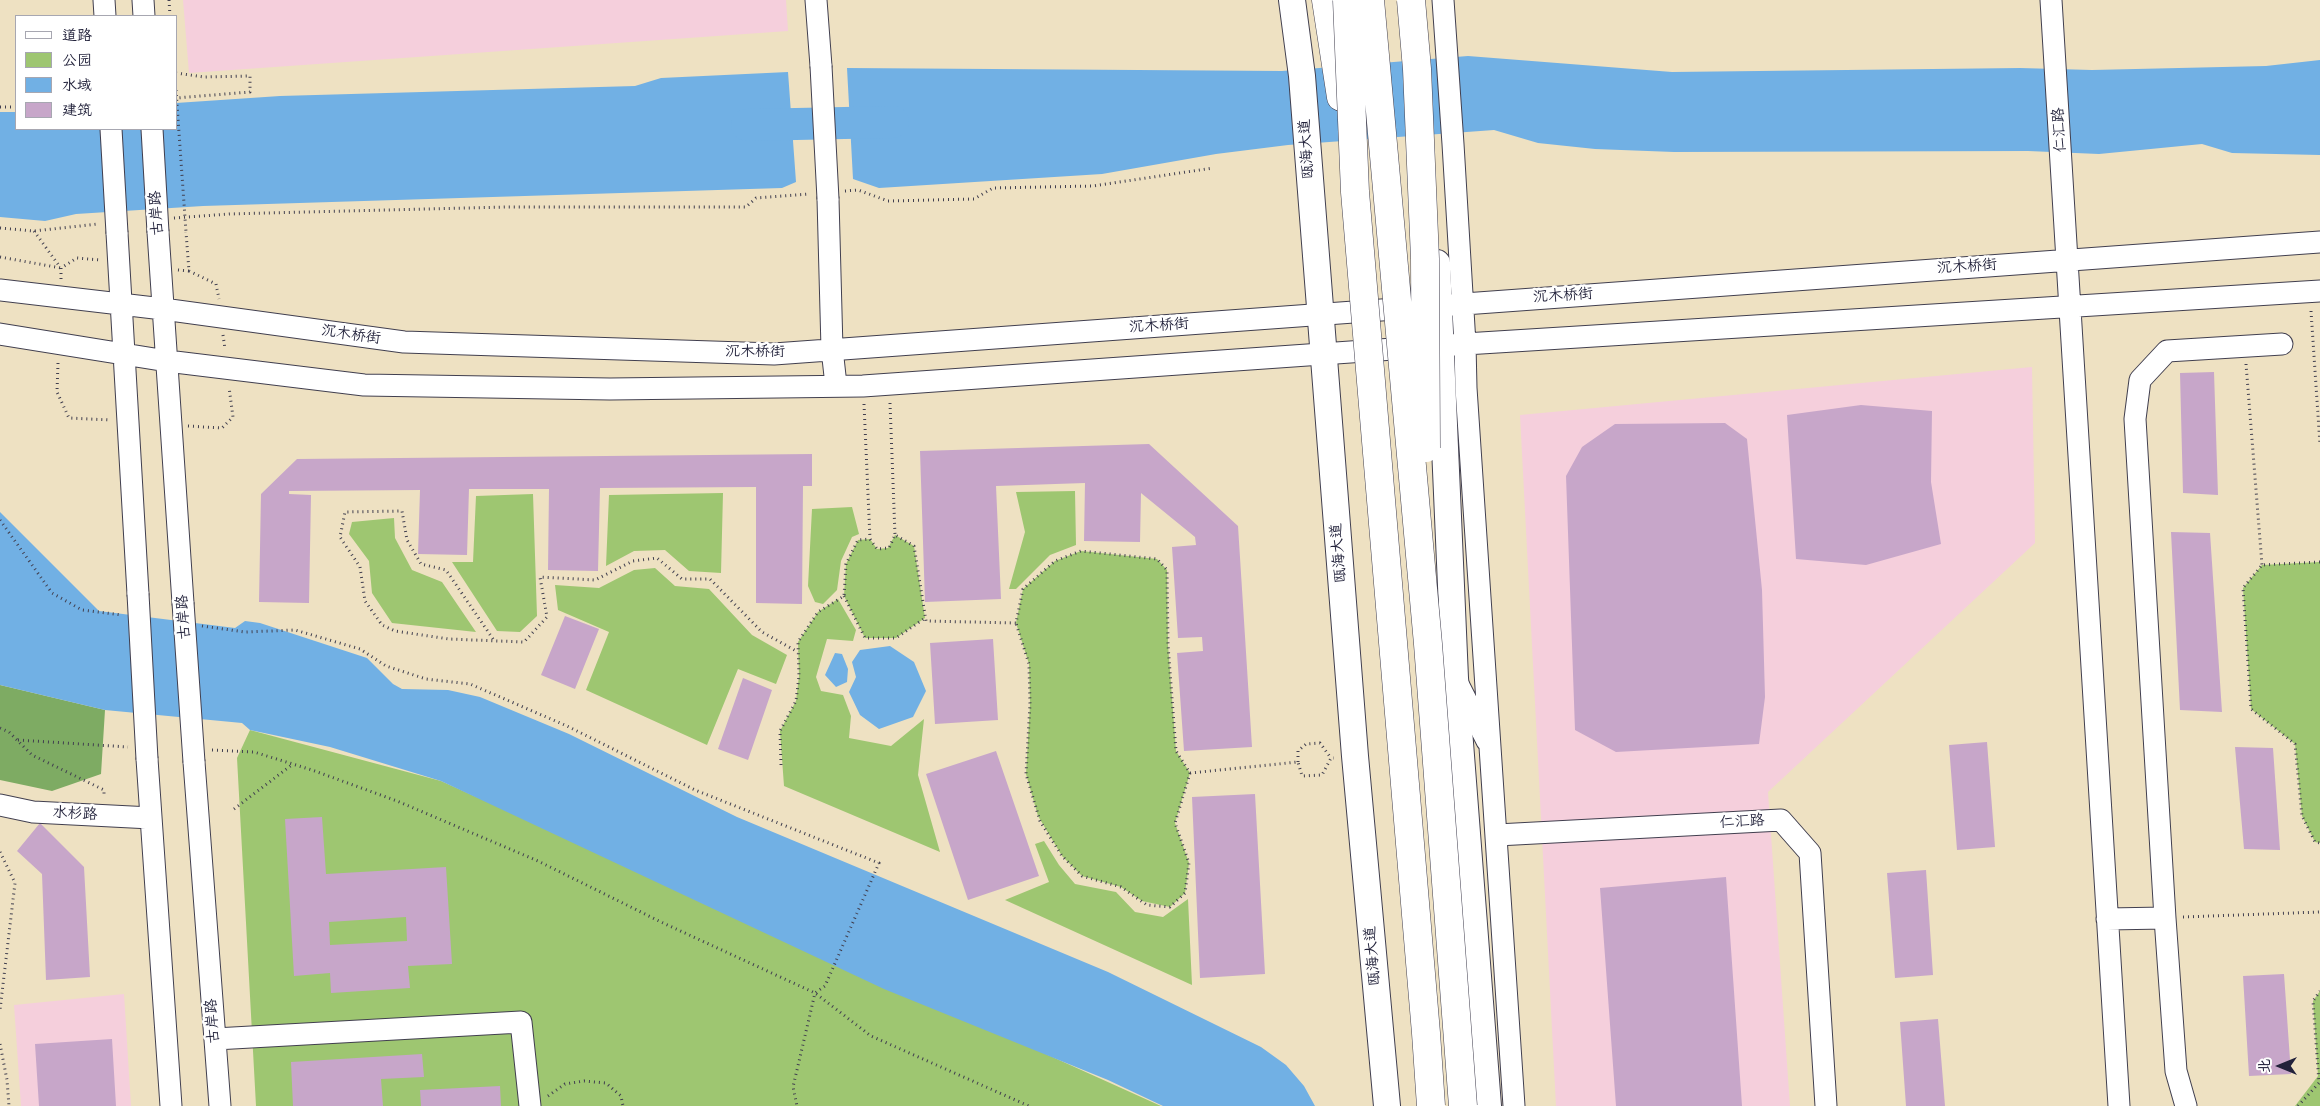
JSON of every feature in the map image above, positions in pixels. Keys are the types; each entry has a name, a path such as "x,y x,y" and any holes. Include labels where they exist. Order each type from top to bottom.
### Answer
{"highway":[{"path":"1326,0 1355,192"},
{"path":"1347,0 1355,192 1423,993 1430,1106"},
{"path":"1370,0 1428,644 1463,1106"},
{"path":"1411,0 1425,259 1428,644"}],"main road":[{"name":"瓯海大道","path":"1292,0 1302,76 1307,164 1323,354 1343,757 1387,1103"},
{"path":"1424,0 1428,74 1443,150 1453,345 1455,678 1488,1106"}],"street":[{"path":"104,0 105,15"},
{"path":"143,0 144,15"},
{"path":"816,0 821,66 832,349 836,385"},
{"path":"1442,0 1446,49 1443,150"},
{"name":"仁汇路","path":"2051,0 2056,55 2119,1106"},
{"path":"111,130 111,228 121,305 147,759 171,1106"},
{"name":"古岸路","path":"152,130 165,225 164,309 167,362 183,603 200,756 214,1039 220,1106"},
{"name":"沉木桥街","path":"0,290 164,309 404,342 774,354 2320,242"},
{"path":"0,334 167,362 364,385 610,389 863,386 1453,345 2315,291"},
{"path":"2186,1106 2176,1070 2135,419 2140,380 2167,351 2282,344"},
{"path":"1453,345 1466,388 1514,1106"},
{"path":"1455,678 1491,751"},
{"name":"水杉路","path":"0,806 33,812 151,818"},
{"name":"仁汇路","path":"1497,835 1781,820 1810,853 1826,1106"},
{"path":"2107,919 2165,918"},
{"path":"214,1039 522,1022 530,1102"}],"path":[{"path":"169,0 170,15"},
{"path":"178,74 204,77 250,76 250,92 178,98"},
{"path":"0,107 15,107"},
{"path":"178,118 186,232"},
{"path":"165,225 229,214 506,207 746,207 756,198 826,195 858,190 888,201 974,200 993,188 1093,186 1213,168"},
{"path":"0,228 34,231 111,228"},
{"path":"0,257 61,268 34,231"},
{"path":"2315,291 2320,445"},
{"path":"2244,346 2262,565 2243,588 2251,709 2296,744 2302,816 2315,842 2320,843"},
{"path":"863,386 870,538 877,549 889,548 895,534 889,384"},
{"path":"493,639 446,570 421,564 407,540 402,511 345,512 340,537 360,567 365,601 382,626 395,631 449,639 493,639 524,642 546,617 540,577 595,580 633,561 657,558 682,579 710,579 762,632 798,653"},
{"path":"0,520 52,593 82,610 130,616"},
{"path":"895,534 914,546 926,622 1016,623"},
{"path":"870,538 858,540 846,564 844,596 865,638 896,638 925,618"},
{"path":"1081,551 1157,559 1167,570 1168,645 1176,751 1190,773 1175,823 1189,863 1185,894 1170,907 1147,905 1121,886 1082,876 1062,856 1040,821 1026,774 1030,704 1029,664 1016,623 1023,589 1055,561 1081,551"},
{"path":"2262,565 2320,562"},
{"path":"781,765 780,731 796,701 798,642 818,612 844,596"},
{"path":"197,626 245,632 295,630 360,648 386,666 426,679 470,684 566,726 695,790 879,864 825,986 815,993 793,1088 797,1106"},
{"path":"0,728 10,732 32,755 104,790 105,815"},
{"path":"18,740 129,747"},
{"path":"1320,743 1343,757 1322,775 1302,776 1298,762 1298,751 1306,744 1320,743"},
{"path":"200,756 254,752 397,801 538,861 661,922 815,993 871,1036 1029,1106"},
{"path":"1190,773 1298,762"},
{"path":"234,809 293,764"},
{"path":"0,852 15,883 0,1010"},
{"path":"2165,918 2320,912"},
{"path":"2298,1106 2319,1083 2313,1000 2320,991"},
{"path":"0,1044 7,1080 9,1106"},
{"path":"530,1102 547,1096 565,1084 584,1081 606,1083 621,1096 623,1106"}],"shaded area":[{"path":"183,0 786,0 788,31 189,73"},
{"path":"2032,367 2035,543 1768,792 1790,1106 1556,1106 1520,415"},
{"path":"124,994 131,1106 21,1106 14,1005"}],"green space":[{"path":"1075,491 1076,545 1050,555 1016,589 1009,589 1025,532 1016,492"},
{"path":"723,493 721,573 689,571 665,550 634,551 606,566 609,495"},
{"path":"533,494 537,616 520,632 497,631 452,562 473,562 476,496"},
{"path":"852,507 859,534 852,537 841,561 837,590 823,604 815,602 808,586 812,509"},
{"path":"394,518 395,538 412,570 442,582 476,632 392,623 372,593 369,561 349,534 352,522"},
{"path":"895,535 914,546 925,618 896,638 865,638 844,596 846,564 858,540 870,539 877,549 888,548"},
{"path":"1081,551 1157,559 1167,570 1168,645 1176,751 1190,773 1175,823 1189,863 1185,893 1170,907 1142,901 1121,887 1082,876 1062,856 1038,816 1026,774 1030,704 1029,664 1016,623 1023,589 1055,561"},
{"path":"2320,562 2320,843 2315,842 2302,816 2295,744 2251,709 2243,588 2262,565"},
{"path":"655,568 675,586 709,589 752,635 787,655 776,684 738,669 707,745 586,690 609,632 558,610 555,585 599,588 634,570"},
{"path":"838,599 856,630 853,641 827,639 816,677 821,691 843,695 851,716 849,738 891,746 924,719 918,775 940,852 784,786 780,731 796,701 799,676 798,642 818,612"},
{"path":"0,685 105,710 101,774 52,791 0,780"},
{"path":"250,730 441,781 1161,1106 256,1106 237,758"},
{"path":"1044,841 1059,865 1075,884 1116,892 1135,912 1163,917 1188,899 1192,985 1005,900 1049,882 1035,844"},
{"path":"2320,991 2320,1106 2295,1106 2318,1076 2313,1001"}],"water":[{"path":"1468,56 1672,72 2020,68 2092,70 2266,66 2320,60 2320,155 2232,153 2202,144 2099,154 2028,151 1674,152 1595,149 1538,143 1494,130 1288,145 1216,154 1102,174 879,188 853,179 847,68 1282,71"},
{"path":"788,72 796,182 782,188 203,206 76,214 45,221 0,217 0,112 15,112 15,130 178,130 178,103 280,96 635,86 661,78"},
{"path":"0,512 99,611 235,628 245,621 260,623 367,658 393,684 402,689 448,690 480,697 569,734 737,817 1108,972 1261,1047 1286,1065 1304,1086 1315,1106 1163,1106 1108,1080 884,989 441,781 330,747 250,730 242,723 105,710 0,685"},
{"path":"890,646 914,662 926,691 913,717 879,729 860,715 849,692 856,677 852,662 860,650"},
{"path":"835,653 842,654 848,669 847,682 836,687 825,675"}],"building":[{"path":"2214,372 2218,495 2183,493 2180,373"},
{"path":"1861,405 1932,411 1931,482 1941,544 1866,565 1796,559 1787,415"},
{"path":"1725,423 1747,439 1762,590 1765,697 1759,744 1616,752 1575,730 1566,476 1582,447 1615,424"},
{"path":"1149,444 1238,526 1252,747 1184,751 1177,653 1203,651 1202,637 1178,638 1172,547 1196,545 1195,537 1141,493 1140,542 1084,541 1085,483 996,486 1001,599 925,602 920,451"},
{"path":"812,454 812,486 803,486 802,604 756,603 756,487 600,488 598,571 548,570 549,489 469,489 467,555 418,554 420,490 289,491 289,494 311,495 309,603 259,602 261,494 297,459"},
{"path":"2171,532 2210,533 2222,712 2180,710"},
{"path":"565,616 599,629 575,689 541,675"},
{"path":"993,639 998,720 935,724 930,643"},
{"path":"743,678 772,690 748,760 718,749"},
{"path":"1987,742 1995,847 1957,850 1949,745"},
{"path":"2235,747 2273,748 2280,850 2244,849"},
{"path":"996,751 1039,876 968,900 926,774"},
{"path":"1255,794 1265,974 1200,978 1192,797"},
{"path":"322,817 326,874 446,867 452,964 408,966 410,988 331,993 330,973 294,976 285,819","holes":["406,917 407,941 330,945 329,922"]},
{"path":"40,823 84,867 90,977 46,980 42,874 17,851"},
{"path":"1926,870 1933,975 1895,978 1887,873"},
{"path":"1726,877 1742,1106 1616,1106 1600,888"},
{"path":"2284,974 2291,1074 2249,1076 2243,976"},
{"path":"1938,1019 1945,1106 1906,1106 1900,1022"},
{"path":"112,1039 116,1106 39,1106 35,1044"},
{"path":"422,1054 424,1077 381,1079 383,1106 293,1106 291,1062"},
{"path":"500,1086 501,1106 421,1106 420,1090"}],"waterway":[{"path":"747,125 893,122"}]}
